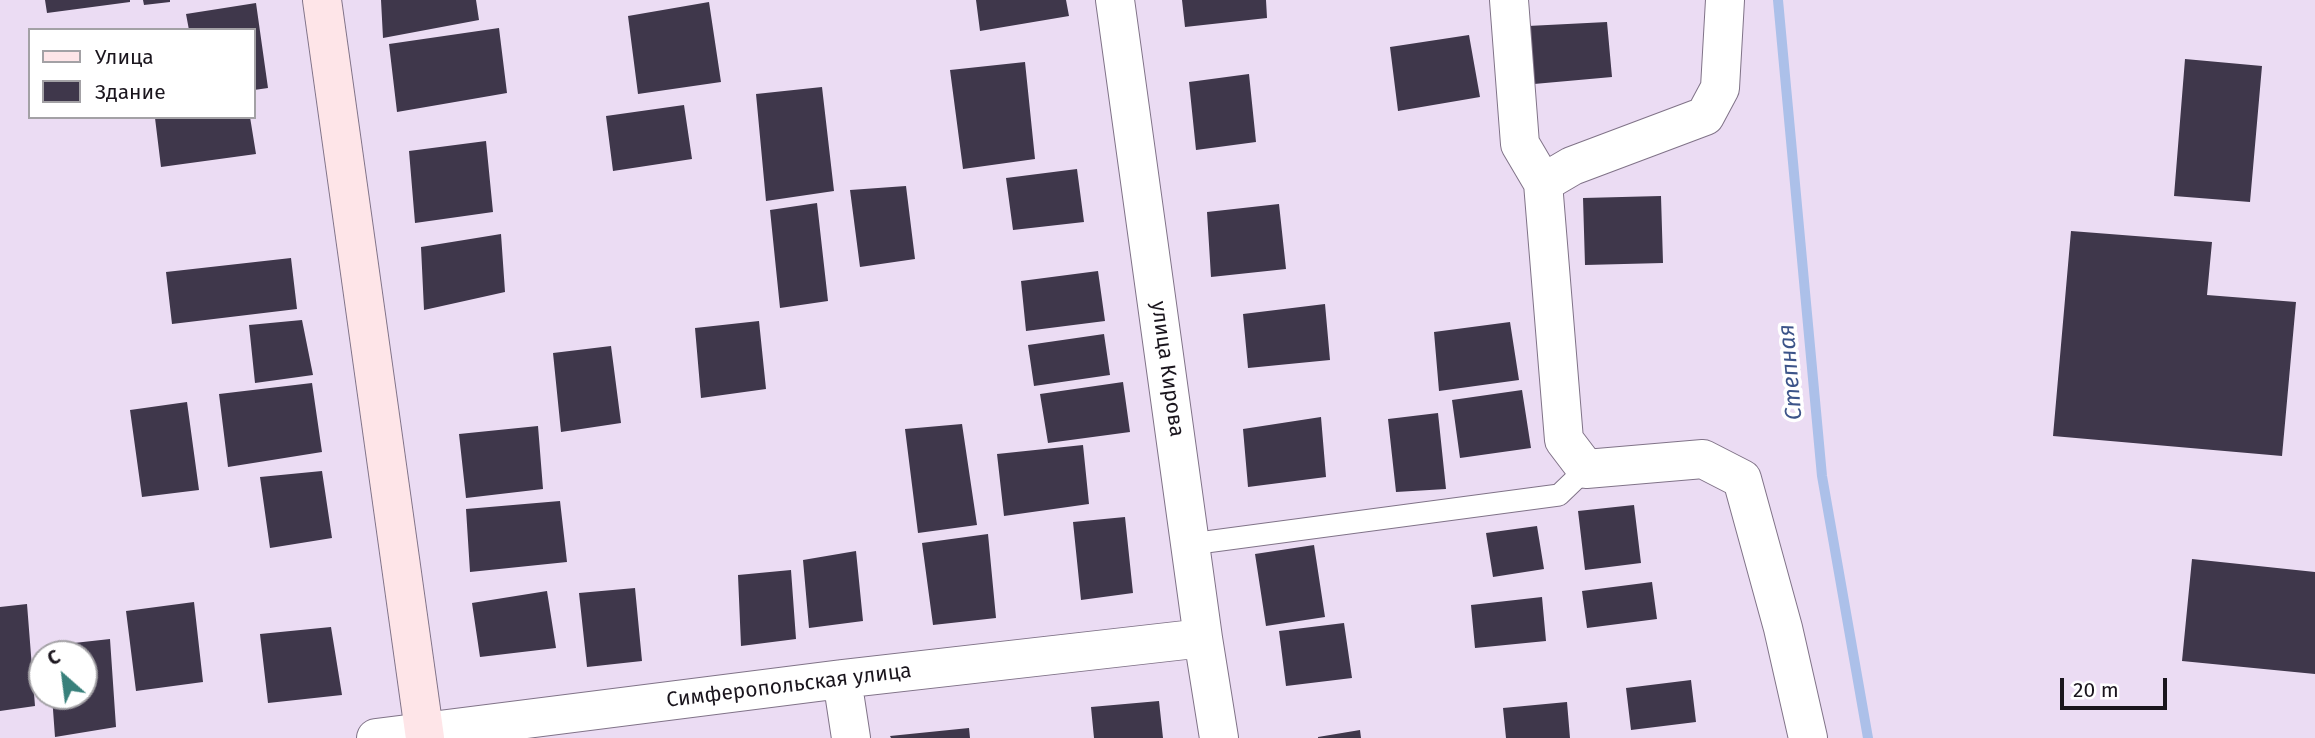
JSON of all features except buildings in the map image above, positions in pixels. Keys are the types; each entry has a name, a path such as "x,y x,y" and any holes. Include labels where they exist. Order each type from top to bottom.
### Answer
{"main road":[{"path":"322,0 424,734"}],"street":[{"name":"улица Кирова","path":"1115,0 1219,738"},
{"path":"1509,0 1520,144 1543,183 1564,440 1586,469 1703,459 1741,479 1783,628 1808,738"},
{"path":"1543,183 1572,166 1704,116 1720,88 1725,0"},
{"name":"Симферопольская улица","path":"376,738 842,679 1203,638"},
{"path":"842,679 851,738"}],"lane":[{"path":"1191,544 1559,495 1586,469"}],"waterway":[{"name":"Степная","path":"1778,0 1822,476 1868,738"}]}
